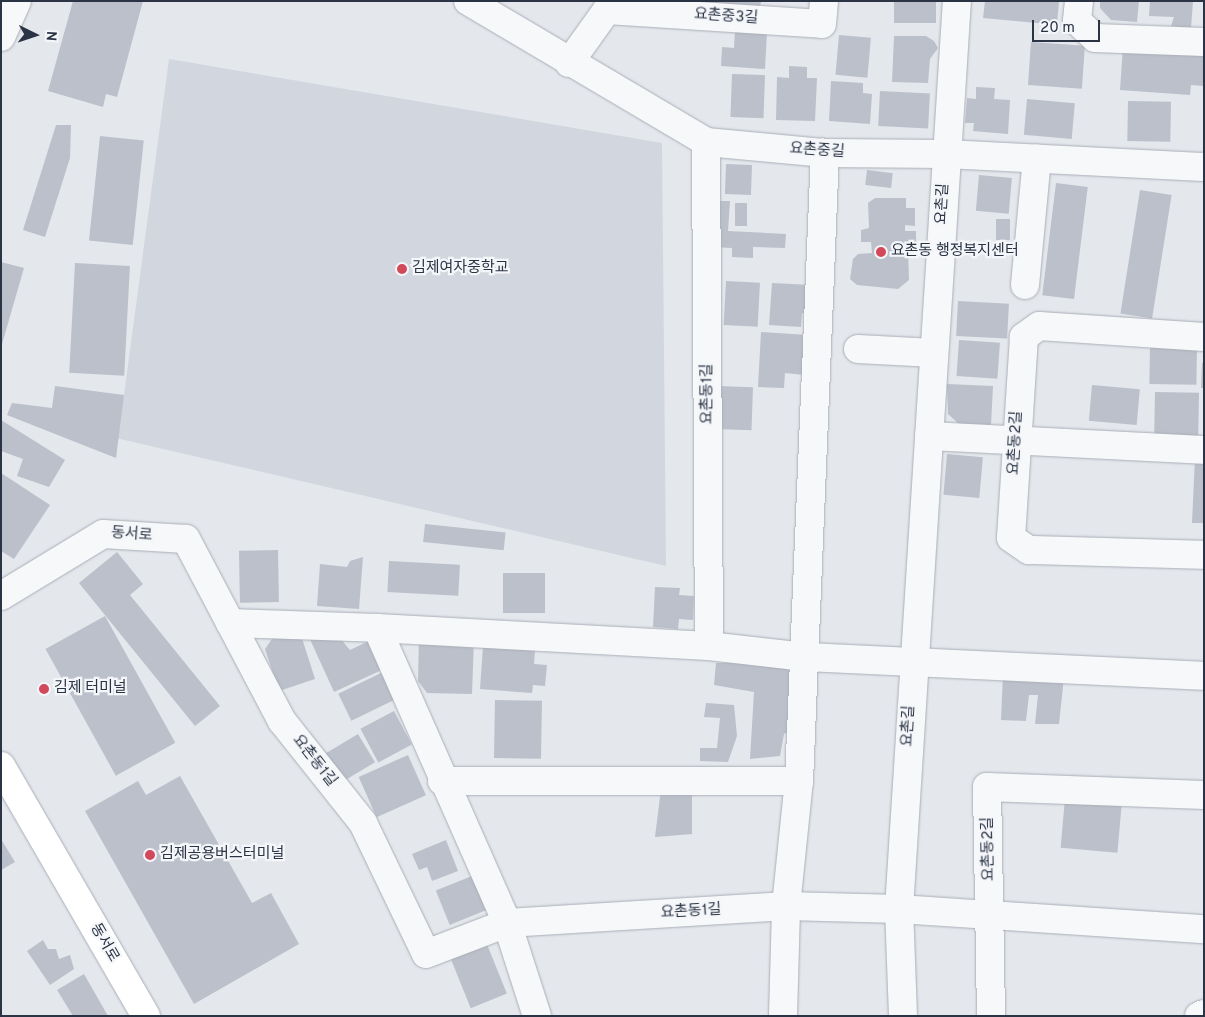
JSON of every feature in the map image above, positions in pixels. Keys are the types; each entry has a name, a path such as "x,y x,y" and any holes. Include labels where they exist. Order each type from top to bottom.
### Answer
{"main road":[{"name":"동서로","path":"1,766 146,1016"}],"street":[{"name":"요촌중길","path":"468,1 569,63 706,142 824,153 946,154 1204,167"},
{"name":"요촌중3길","path":"569,63 607,10 822,24 824,1"},
{"name":"요촌길","path":"903,1016 899,909 913,661 957,1"},
{"path":"1079,1 1077,21 1095,38 1204,42"},
{"name":"요촌동1길","path":"706,142 709,646"},
{"path":"783,1016 786,906 800,781 824,153"},
{"path":"1025,285 1037,159"},
{"name":"요촌동2길","path":"1204,337 1039,326 1024,337 1016,440 1012,538 1029,550 1204,555"},
{"path":"858,349 934,353"},
{"path":"929,436 1204,450"},
{"name":"동서로","path":"1,596 103,534 186,539 230,623"},
{"path":"230,623 377,628 709,646 805,657 1204,676"},
{"name":"요촌동1길","path":"230,623 282,720 363,823 426,954 507,923 786,906 899,909 991,917"},
{"path":"377,628 442,781 507,923 537,1016"},
{"path":"442,781 800,781"},
{"name":"요촌동2길","path":"991,1016 991,917 987,787 1204,795"},
{"path":"991,917 1204,929"},
{"path":"1199,1016 1204,1014"}],"shaded area":[{"name":"김제여자중학교","path":"169,59 662,143 666,566 116,438 124,395"}],"building":[{"path":"73,1 143,1 117,97 106,94 103,107 48,91"},
{"path":"702,1 761,1 760,7 702,4"},
{"path":"894,1 936,1 936,23 894,23"},
{"path":"985,1 1059,1 1057,25 983,18"},
{"path":"1100,1 1139,1 1137,22 1111,20 1100,8"},
{"path":"1150,1 1193,1 1191,28 1171,26 1174,17 1149,16"},
{"path":"735,30 767,32 765,69 721,66 722,47 734,48"},
{"path":"839,35 871,38 867,78 836,75"},
{"path":"894,36 926,36 934,41 938,48 930,59 928,83 892,82"},
{"path":"1031,42 1085,46 1082,89 1028,85"},
{"path":"1123,46 1204,52 1204,86 1191,85 1190,95 1120,90"},
{"path":"789,66 807,67 807,78 817,78 815,121 776,120 777,77 789,78"},
{"path":"732,74 765,75 763,118 730,117"},
{"path":"831,81 863,83 863,93 872,94 870,124 829,121"},
{"path":"976,87 995,88 994,99 1010,100 1008,134 973,131 974,123 965,123 967,98 976,99"},
{"path":"880,91 930,94 928,129 878,126"},
{"path":"1027,99 1075,103 1072,139 1024,135"},
{"path":"1128,101 1171,102 1170,142 1127,141"},
{"path":"56,125 71,125 70,158 45,237 23,230"},
{"path":"100,136 144,141 133,245 89,240"},
{"path":"726,164 752,165 751,195 725,194"},
{"path":"867,170 893,173 891,188 865,185"},
{"path":"979,175 1012,178 1009,214 976,211"},
{"path":"1056,183 1088,187 1074,299 1042,295"},
{"path":"1140,190 1172,195 1152,318 1120,313"},
{"path":"875,198 906,198 906,208 915,208 915,226 905,225 905,231 916,231 916,250 908,250 909,280 898,289 857,285 850,279 853,259 858,254 872,253 871,242 861,242 861,230 869,228 868,203"},
{"path":"717,201 730,201 728,231 786,234 785,248 753,247 753,258 732,257 732,248 714,247"},
{"path":"735,203 747,203 747,226 735,226"},
{"path":"996,219 1010,219 1010,240 996,240"},
{"path":"1,262 24,268 2,344 1,343"},
{"path":"75,263 130,266 124,376 69,373"},
{"path":"726,281 760,283 758,327 724,325"},
{"path":"772,283 812,285 810,314 802,313 801,327 769,325"},
{"path":"958,301 1009,304 1007,339 956,336"},
{"path":"761,332 807,335 805,375 785,373 784,388 758,387"},
{"path":"959,340 1000,343 997,379 956,376"},
{"path":"1150,348 1197,349 1196,385 1149,384"},
{"path":"1202,363 1204,363 1204,388 1201,388"},
{"path":"947,384 993,386 991,425 959,424 948,414"},
{"path":"1092,385 1140,389 1137,425 1089,421"},
{"path":"55,386 124,395 116,458 7,415 12,403 52,408"},
{"path":"717,386 753,387 751,430 715,429"},
{"path":"1155,392 1199,393 1198,437 1154,436"},
{"path":"1,420 65,460 49,487 17,476 23,459 1,451"},
{"path":"947,454 983,457 979,498 943,495"},
{"path":"1195,458 1204,459 1204,523 1192,523"},
{"path":"1,473 50,505 14,559 1,551"},
{"path":"425,524 506,532 504,550 423,542"},
{"path":"278,550 279,602 240,603 239,551"},
{"path":"117,552 143,584 130,595 220,706 195,726 79,583"},
{"path":"363,557 359,609 317,606 320,564 347,567 350,561"},
{"path":"389,561 460,565 458,596 387,592"},
{"path":"503,573 545,573 545,613 503,613"},
{"path":"655,587 680,588 679,595 694,596 693,620 679,619 678,629 653,627"},
{"path":"105,616 175,743 116,776 46,649"},
{"path":"277,632 300,632 315,679 279,691 265,649"},
{"path":"308,635 339,637 350,650 371,640 384,669 334,692"},
{"path":"419,637 474,639 472,694 427,693 418,681"},
{"path":"483,646 535,650 534,664 547,665 545,686 533,685 532,693 480,689"},
{"path":"779,661 790,672 790,731 784,734 780,756 750,759 754,692 714,685 716,663"},
{"path":"385,671 398,698 351,721 338,694"},
{"path":"1003,674 1064,677 1059,724 1035,724 1038,695 1029,695 1026,721 1001,720"},
{"path":"495,700 542,701 541,759 494,758"},
{"path":"706,703 734,705 737,736 728,762 700,761 700,748 717,748 720,718 704,717"},
{"path":"394,711 412,745 378,762 360,729"},
{"path":"358,734 375,762 342,782 325,754"},
{"path":"408,755 426,795 377,817 359,777"},
{"path":"180,776 252,903 271,893 299,944 194,1004 85,811 138,781 146,795"},
{"path":"692,788 692,834 655,837 661,789"},
{"path":"1065,798 1122,803 1117,853 1061,848"},
{"path":"1,839 15,862 1,870"},
{"path":"446,840 458,871 432,881 427,867 419,870 412,854"},
{"path":"472,876 486,910 450,925 436,891"},
{"path":"484,937 507,994 471,1008 448,952"},
{"path":"43,940 48,949 56,949 59,959 70,955 74,969 50,985 27,951"},
{"path":"84,974 108,1016 73,1016 57,990"}],"place":[{"name":"요촌동 행정복지센터","path":"881,252"},
{"name":"김제여자중학교","path":"402,269"},
{"name":"김제 터미널","path":"44,689"},
{"name":"김제공용버스터미널","path":"150,855"}]}
